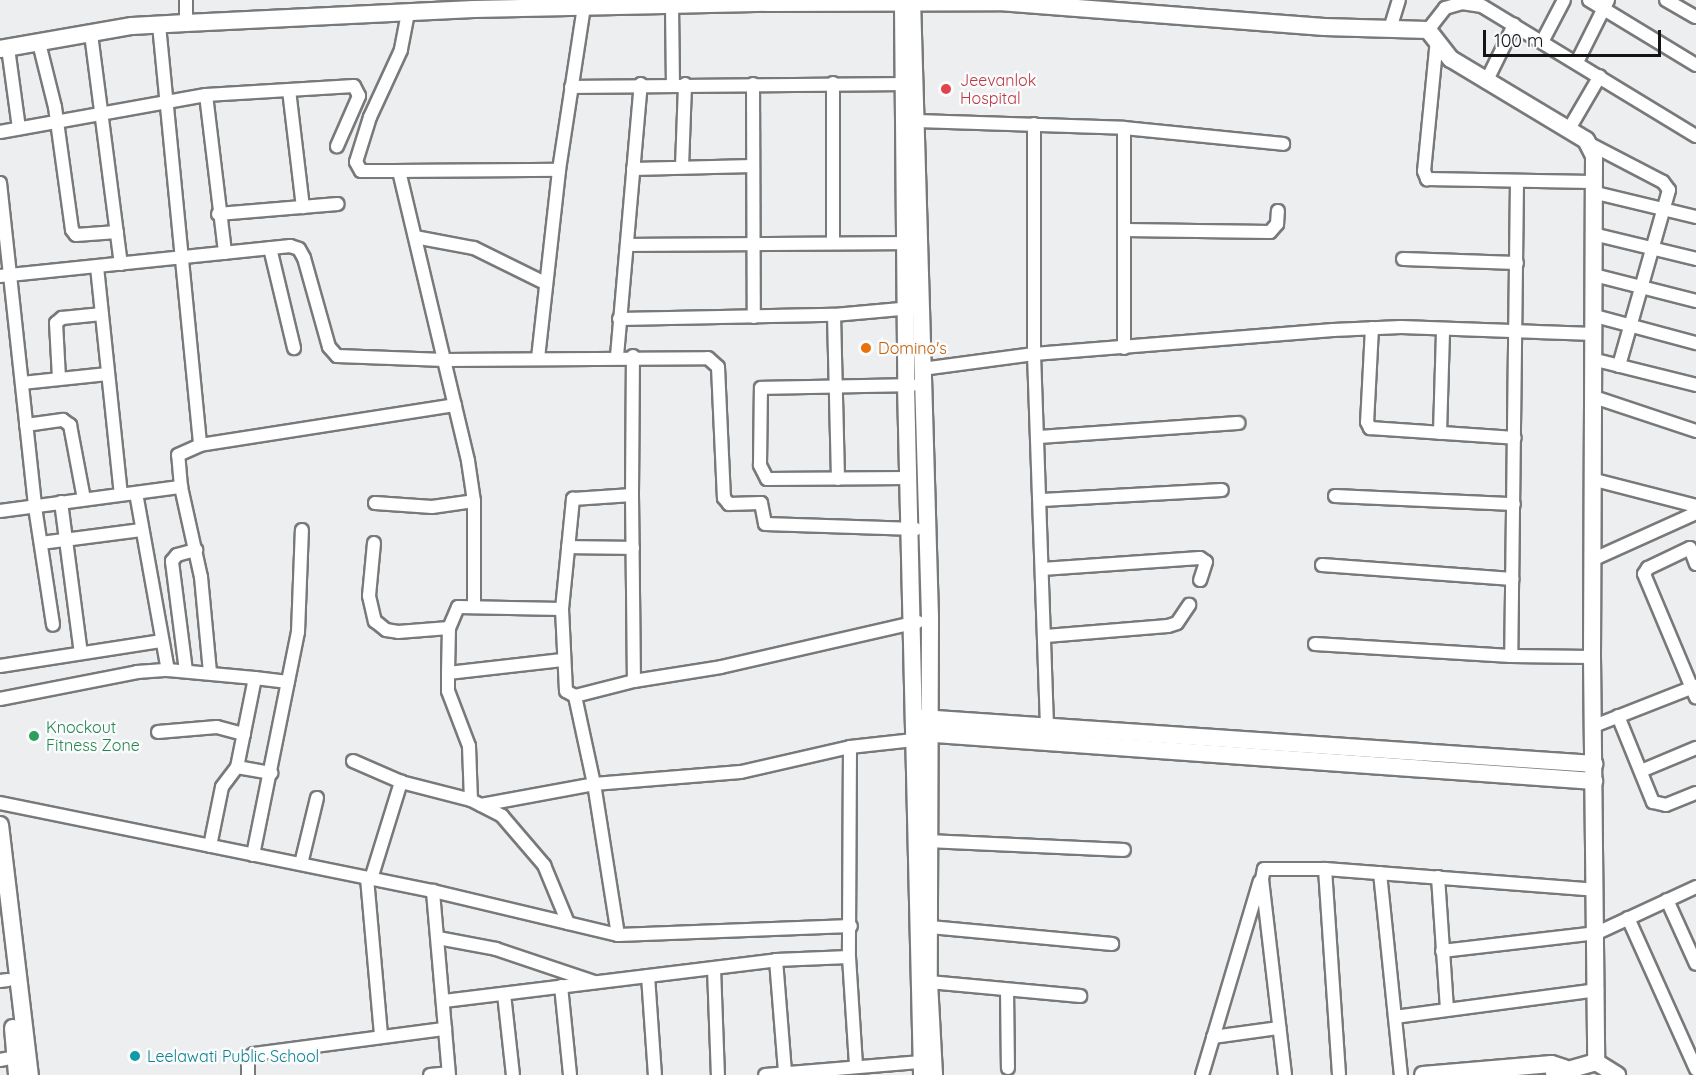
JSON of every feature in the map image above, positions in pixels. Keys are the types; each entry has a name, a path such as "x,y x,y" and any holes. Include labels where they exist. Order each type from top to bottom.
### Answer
{"street":[{"path":"186,0 186,23"},
{"path":"1390,29 1399,0"},
{"path":"1542,42 1564,0"},
{"path":"1589,0 1606,4 1696,65"},
{"path":"1666,0 1696,17"},
{"path":"765,1075 856,1065 922,1069 921,728 930,618 927,529 905,309 903,84 908,1"},
{"path":"908,1 917,121 922,242 922,369 914,386 908,478 909,528 912,624 928,841 929,982 934,1075"},
{"path":"19,128 4,49 91,34 186,23 566,4 584,7 908,1 999,2 1390,29 1433,35 1451,59 1486,82 1569,129 1590,144 1668,186 1655,248 1628,325 1619,366"},
{"path":"1696,136 1600,75 1482,6 1462,3 1445,8 1433,35 1424,171 1427,179 1592,187 1696,217"},
{"path":"1577,63 1606,4"},
{"path":"672,5 679,84 682,167"},
{"path":"538,358 559,170 584,7"},
{"path":"408,13 401,50 370,117 356,162 361,171 559,170"},
{"path":"159,25 200,445"},
{"path":"1486,82 1514,25"},
{"path":"91,34 121,264"},
{"path":"39,43 58,122 73,233 117,232"},
{"path":"1569,129 1600,75"},
{"path":"833,83 833,243"},
{"path":"572,87 641,84 903,84"},
{"path":"616,356 641,84"},
{"path":"753,84 754,316"},
{"path":"0,132 206,95 358,88 359,96 337,146"},
{"path":"289,90 303,207"},
{"path":"206,95 218,214 225,253"},
{"path":"917,121 1124,128 1282,144"},
{"path":"1034,124 1034,354 1046,636 1047,726"},
{"path":"1124,128 1124,348"},
{"path":"1590,144 1594,156 1592,187 1596,360 1592,657 1597,933 1596,1062"},
{"path":"633,169 753,166"},
{"path":"399,171 445,360 474,501 474,604"},
{"path":"1511,656 1517,182"},
{"path":"0,183 5,275 22,383 35,507 53,625"},
{"path":"218,214 338,204"},
{"path":"1125,230 1270,232 1277,225 1278,211"},
{"path":"1593,234 1696,259"},
{"path":"415,237 474,248 545,283"},
{"path":"627,245 922,242"},
{"path":"5,275 270,248 299,249 332,354 445,360 616,356 714,360 720,389 724,498 729,504 761,503 765,524 927,529"},
{"path":"270,248 294,348"},
{"path":"1403,259 1517,263"},
{"path":"97,267 121,494"},
{"path":"1594,275 1696,301"},
{"path":"619,319 834,315 922,308"},
{"path":"59,378 56,323 62,318 102,314"},
{"path":"834,315 838,479"},
{"path":"1595,316 1696,343"},
{"path":"922,369 1034,354 1372,328 1595,334"},
{"path":"1372,328 1367,422 1370,428 1515,438"},
{"path":"1440,433 1443,329"},
{"path":"633,356 634,681"},
{"path":"1596,360 1696,386"},
{"path":"22,383 108,374"},
{"path":"908,478 776,482 767,479 760,465 761,388 914,386"},
{"path":"1594,397 1696,431"},
{"path":"210,673 196,550 176,464 178,455 200,445 455,405"},
{"path":"27,425 63,420 70,424 84,499"},
{"path":"1038,437 1239,423"},
{"path":"1595,480 1696,506"},
{"path":"0,511 181,487"},
{"path":"1041,500 1222,490"},
{"path":"136,493 168,670"},
{"path":"618,934 594,784 574,696 566,691 562,660 562,609 573,499 632,495"},
{"path":"1335,496 1514,504"},
{"path":"375,503 432,507 474,501"},
{"path":"62,502 81,653"},
{"path":"1594,559 1696,513"},
{"path":"41,543 141,530"},
{"path":"253,855 298,632 302,531"},
{"path":"374,543 369,596 375,621 386,630 398,632 449,628"},
{"path":"568,547 633,548"},
{"path":"1594,726 1695,691 1644,574 1648,568 1693,547 1696,564"},
{"path":"186,671 172,561 177,555 196,550"},
{"path":"1042,569 1200,558 1206,562 1200,580"},
{"path":"1322,565 1512,579"},
{"path":"476,803 469,746 448,691 449,628 458,607 474,604 562,609"},
{"path":"1046,636 1168,626 1177,623 1189,605"},
{"path":"574,696 634,681 721,666 912,624 930,618"},
{"path":"0,666 162,641"},
{"path":"1315,644 1511,656 1592,657"},
{"path":"448,674 562,660"},
{"path":"0,699 137,672 168,670 288,682"},
{"path":"210,846 222,787 237,767 255,678"},
{"path":"1618,716 1653,802 1659,805 1696,793"},
{"path":"476,803 594,784 741,772 921,728 1047,726 1177,742"},
{"path":"158,732 217,727 244,734"},
{"path":"921,728 1177,742 1594,773"},
{"path":"850,747 849,957 856,1065"},
{"path":"1641,771 1696,748"},
{"path":"353,761 401,782 476,803 502,816 544,865 568,923"},
{"path":"237,767 271,773"},
{"path":"381,1036 369,878 401,782"},
{"path":"301,864 317,798"},
{"path":"0,804 433,891 618,934 850,926"},
{"path":"0,825 30,1075"},
{"path":"928,841 1124,850"},
{"path":"1202,1075 1262,874 1266,868 1325,869 1595,890"},
{"path":"1325,869 1340,1075"},
{"path":"1380,873 1401,1075"},
{"path":"1262,874 1285,1075"},
{"path":"1438,877 1447,1009"},
{"path":"1442,951 1597,933 1696,887"},
{"path":"430,1075 449,1074 433,891"},
{"path":"1667,900 1696,964"},
{"path":"0,902 8,1058 17,1075"},
{"path":"1628,918 1696,1069"},
{"path":"930,927 1112,944"},
{"path":"438,938 496,949 595,982"},
{"path":"444,1001 776,960 849,957"},
{"path":"776,960 785,1072"},
{"path":"714,968 718,1075"},
{"path":"648,976 655,1075"},
{"path":"929,982 1080,996"},
{"path":"561,986 570,1075"},
{"path":"1007,990 1008,1068"},
{"path":"1395,1017 1597,990"},
{"path":"504,994 513,1075"},
{"path":"1213,1037 1279,1028"},
{"path":"248,1075 248,1059 254,1054 445,1029"},
{"path":"1538,1075 1575,1070 1596,1062"},
{"path":"1596,1062 1617,1075"},
{"path":"1423,1075 1552,1064 1575,1070"}],"place":[{"name":"Jeevanlok Hospital","path":"946,89"},
{"name":"Domino's","path":"866,348"},
{"name":"Knockout Fitness Zone","path":"34,736"},
{"name":"Leelawati Public School","path":"135,1056"}]}
